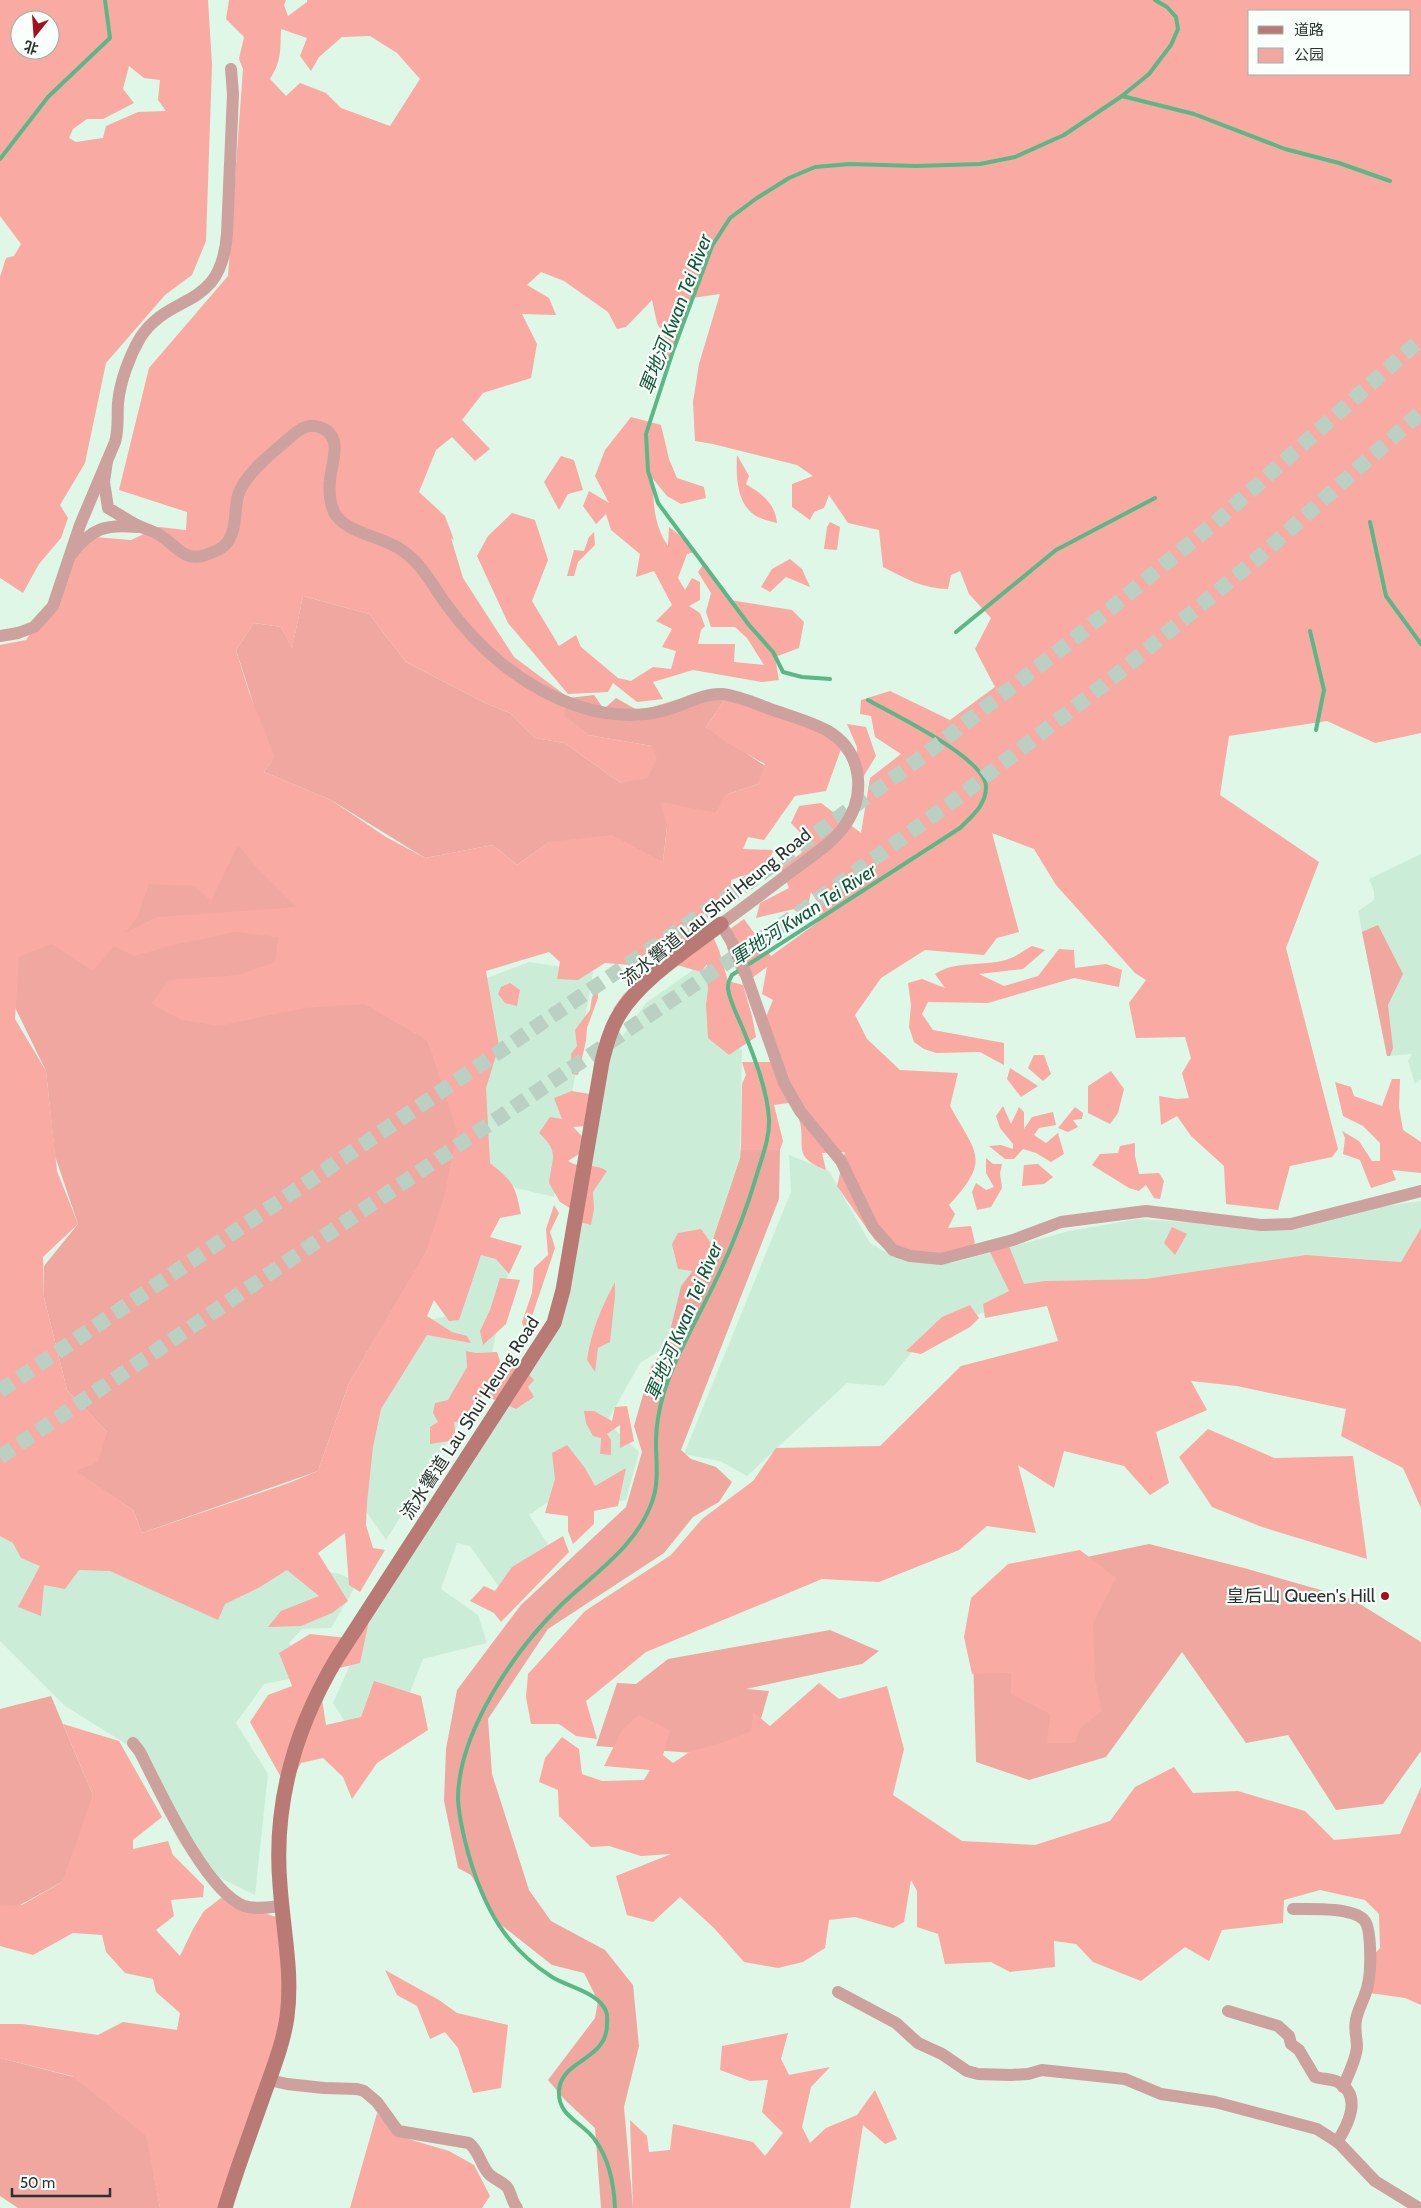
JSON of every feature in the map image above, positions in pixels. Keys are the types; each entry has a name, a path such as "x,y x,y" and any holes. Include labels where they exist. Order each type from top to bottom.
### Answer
{"street":[{"path":"0,636 25,632 42,621 55,601 64,567 119,428 120,389 139,340 154,323 206,288 217,275 222,263 227,234 233,94 231,69"},
{"name":"流水響道 Lau Shui Heung Road","path":"86,509 91,504 99,502 158,534 191,558 200,558 224,547 231,537 237,498 242,486 250,475 294,434 304,427 319,426 327,431 335,445 335,457 330,474 330,492 333,509 338,518 350,527 390,542 408,555 422,570 454,616 477,642 504,665 535,686 583,708 619,714 655,712 680,706 708,695 724,694 832,733 850,751 858,771 858,794 848,820 839,833 816,853 721,924 642,987 623,1008 610,1033 600,1073 557,1316 548,1333 337,1658 310,1709 293,1755 281,1806 278,1848 288,1958 289,1998 282,2041 225,2208"},
{"path":"64,567 80,544 110,519 104,482 107,461"},
{"path":"86,509 85,517 88,524 95,528 102,527"},
{"name":"流水響道 Lau Shui Heung Road","path":"102,527 144,528"},
{"path":"721,924 732,941 743,968 784,1083 800,1111 841,1161 873,1227 893,1250 910,1256 941,1258 1013,1240 1061,1222 1146,1211 1261,1225 1291,1224 1421,1191"},
{"path":"133,1743 140,1752 182,1835 219,1886 234,1901 246,1907 282,1906"},
{"path":"1293,1909 1346,1912 1364,1919 1368,1925 1370,1946 1368,1985 1356,2017 1354,2030 1357,2048 1343,2087"},
{"path":"838,1992 896,2023 918,2043 942,2054 967,2072 1011,2075 1028,2074 1042,2070 1125,2079 1161,2094 1215,2102 1317,2129 1337,2142 1375,2181 1419,2208"},
{"path":"1228,2011 1278,2026 1289,2036 1291,2044 1299,2050 1315,2077 1338,2082 1348,2092 1352,2108 1347,2126 1337,2142"},
{"path":"269,2080 296,2086 357,2089 371,2095 398,2131 469,2143 474,2147 488,2174 506,2186 510,2191 510,2200 517,2208"}],"shaded area":[{"path":"0,0 208,0 212,65 206,241 192,275 165,295 106,363 85,463 60,505 68,518 61,538 39,564 23,593 0,578 0,277 6,258 14,256 21,244 0,216","holes":["129,66 144,78 160,80 158,100 166,111 138,112 106,126 103,138 76,142 69,138 73,129 87,119 103,119 134,103 123,89"]},
{"path":"229,0 286,0 284,5 288,16 307,2 307,0 1421,0 1421,733 1375,743 1327,721 1229,736 1220,795 1319,862 1286,948 1338,1149 1332,1157 1290,1166 1278,1210 1226,1204 1224,1166 1191,1136 1177,1116 1161,1125 1159,1096 1177,1099 1189,1098 1182,1073 1191,1058 1185,1037 1136,1038 1129,1003 1146,980 1135,973 1056,885 1034,849 992,833 1019,932 997,938 984,955 925,950 881,978 855,1015 867,1039 900,1070 958,1073 950,1106 973,1147 975,1157 975,1166 971,1177 949,1205 955,1214 948,1228 971,1226 975,1243 948,1263 896,1258 875,1240 837,1186 845,1152 822,1153 826,1170 808,1160 802,1149 801,1128 798,1117 789,1103 774,1105 783,1141 780,1150 741,1150 742,1084 746,1075 742,1062 770,1062 763,1024 773,1000 762,994 767,967 749,980 739,976 727,948 730,929 744,919 771,956 818,922 821,907 811,892 805,920 794,909 756,918 760,903 789,888 781,868 812,845 791,823 799,806 821,803 861,833 870,778 901,754 875,737 871,716 860,714 861,700 890,691 950,720 995,687 975,649 991,618 969,594 960,571 951,575 948,589 939,589 914,582 883,567 879,530 848,523 829,495 824,508 814,512 810,520 792,507 792,484 813,476 797,465 695,441 693,402 699,364 720,294 692,298 667,371 665,338 657,323 652,300 626,327 617,329 608,312 564,281 541,272 527,285 549,298 556,315 522,314 537,344 531,378 483,393 462,420 490,449 475,461 452,437 436,450 419,492 445,516 454,540 451,538 463,578 514,657 569,698 564,715 588,735 652,746 657,758 648,778 621,783 564,743 535,738 510,713 485,703 406,662 369,614 303,596 292,649 281,627 254,623 236,650 249,692 275,757 264,772 331,800 386,837 425,858 493,845 517,865 549,842 612,835 663,862 667,826 661,802 716,813 725,795 758,784 765,764 727,743 706,727 728,695 822,732 841,749 826,791 795,796 764,840 748,837 743,849 774,850 763,869 731,880 732,896 681,928 697,935 711,932 719,950 728,981 743,985 756,1037 729,1055 708,1038 706,1004 708,990 707,964 701,972 670,963 617,1013 613,1009 623,995 652,967 671,956 676,943 673,934 631,965 605,963 578,980 557,979 560,962 549,952 486,971 499,1046 486,1088 490,1163 512,1184 521,1214 500,1218 490,1237 522,1246 509,1274 496,1259 481,1255 459,1320 449,1321 434,1300 427,1316 452,1332 467,1336 471,1343 427,1335 381,1409 373,1447 366,1525 373,1548 385,1550 360,1592 349,1585 345,1533 318,1553 348,1601 332,1613 301,1626 268,1627 281,1611 319,1596 287,1570 260,1587 225,1604 218,1620 110,1571 79,1570 65,1589 44,1585 41,1616 18,1607 40,1566 21,1558 13,1543 0,1536 0,645 26,640 61,589 70,565 94,537 131,540 159,527 186,530 187,512 119,490 149,368 228,276 243,69 239,59 244,37 226,19","holes":["281,29 307,38 300,56 311,71 319,57 342,37 370,36 397,53 420,79 390,126 341,108 326,93 300,83 286,96 270,79 278,60","238,845 259,870 296,907 157,917 125,933 138,916 149,884 195,886 211,901","235,932 278,937 275,962 239,975 169,980 151,1004 182,1020 219,1026 304,1008 364,1004 428,1041 457,1131 444,1197 426,1252 349,1383 318,1471 289,1483 142,1533 133,1510 76,1471 98,1462 107,1432 67,1390 44,1297 43,1257 78,1224 57,1171 46,1071 15,1019 19,957 52,944 93,971 114,946 134,956"]},
{"path":"631,417 661,425 669,459 677,478 704,487 706,498 681,504 667,496 653,479 655,514 663,538 668,546 669,527 695,552 687,554 678,578 685,590 692,578 700,582 700,600 689,606 700,613 705,626 701,630 698,644 735,644 734,662 764,665 747,638 735,627 711,627 706,612 711,593 698,572 704,563 730,600 792,610 804,622 799,648 775,657 779,680 762,682 693,670 653,682 663,699 637,702 613,683 608,692 568,694 508,623 477,556 488,536 512,513 535,520 548,560 532,601 559,646 576,635 581,647 618,678 631,681 653,667 671,669 676,651 662,647 672,629 656,621 672,605 654,571 636,577 640,554 611,530 606,514 596,524 583,506 589,491 609,503 595,476 605,450"},
{"path":"737,455 749,476 746,484 771,505 777,523 758,517 745,505 741,498 737,481"},
{"path":"561,456 574,460 583,490 568,494 559,510 544,482"},
{"path":"830,522 840,527 837,550 824,549 827,527"},
{"path":"594,532 595,545 578,562 574,576 567,576 574,550 584,551 589,537"},
{"path":"790,559 802,569 810,587 786,577 770,592 761,587 772,569"},
{"path":"847,724 866,727 876,756 857,787 857,747"},
{"path":"1421,854 1421,1079 1415,1084 1408,1061 1412,1054 1387,1056 1358,911 1374,900 1374,891 1369,879"},
{"path":"1032,946 1045,950 1023,969 979,974 1004,986 1038,976 1059,949 1074,950 1075,968 1106,964 1122,970 1119,987 1074,978 988,1003 928,1002 922,1014 933,1030 1004,1043 1004,1065 980,1052 936,1053 924,1049 914,1042 909,1027 911,1005 908,983 922,979 945,988 935,974 944,969 962,965 1002,961 1014,957"},
{"path":"716,954 719,1039 742,1050 740,1158 710,1248 681,1286 666,1347 640,1363 607,1422 639,1452 626,1500 599,1505 566,1490 529,1515 558,1560 499,1587 470,1546 457,1543 441,1589 478,1615 487,1643 423,1659 398,1723 354,1736 333,1703 365,1631 382,1597 565,1312 606,1059 646,1003"},
{"path":"529,962 593,972 554,1197 516,1188 483,1172 482,980"},
{"path":"510,983 520,990 517,1006 505,1003 498,994 501,987"},
{"path":"598,989 598,998 587,1028 578,1075 572,1074 571,1054 577,1046 575,1030 590,1010 592,997"},
{"path":"1034,1055 1044,1055 1051,1074 1043,1081 1028,1068"},
{"path":"1010,1068 1038,1086 1021,1097 1007,1079"},
{"path":"1111,1071 1124,1089 1118,1113 1110,1124 1088,1113 1088,1086"},
{"path":"1392,1079 1400,1079 1399,1107 1403,1130 1421,1142 1421,1173 1392,1170 1396,1180 1371,1188 1360,1160 1343,1154 1345,1138 1342,1131 1359,1141 1372,1161 1380,1161 1380,1143 1363,1126 1343,1116 1335,1082 1351,1087 1354,1096 1382,1106"},
{"path":"572,1091 590,1094 586,1126 573,1127 582,1136 579,1154 568,1161 573,1164 602,1168 607,1171 593,1192 594,1209 591,1225 572,1220 573,1210 560,1202 549,1183 553,1161 552,1151 546,1140 539,1133 550,1117 562,1119 554,1098"},
{"path":"1003,1106 1011,1124 1019,1107 1024,1112 1024,1129 1032,1117 1053,1112 1056,1125 1039,1128 1034,1135 1046,1143 1058,1133 1064,1154 1051,1162 1036,1153 1023,1149 1014,1159 1005,1159 989,1146 1001,1145 1013,1149 1013,1144 1000,1128 996,1116"},
{"path":"1075,1107 1083,1113 1082,1119 1073,1120 1078,1127 1068,1132 1058,1128"},
{"path":"1135,1143 1135,1156 1139,1174 1159,1173 1164,1181 1160,1199 1154,1198 1146,1185 1139,1191 1129,1188 1092,1165 1100,1154 1118,1153 1120,1146"},
{"path":"789,1155 829,1171 870,1243 896,1258 952,1263 1069,1231 1138,1219 1296,1229 1365,1209 1421,1201 1421,1228 1401,1262 1329,1256 1145,1279 1045,1281 1045,1291 928,1332 884,1386 847,1383 747,1476 720,1461 684,1454 791,1192"},
{"path":"986,1158 993,1164 1002,1164 1000,1173 1002,1188 991,1207 977,1210 972,1192 976,1183 986,1190 994,1187 986,1173"},
{"path":"1038,1164 1053,1177 1044,1184 1022,1186 1024,1165"},
{"path":"554,1205 559,1213 550,1232 555,1248 525,1332 522,1322 532,1293 534,1268 548,1255 546,1229"},
{"path":"1172,1227 1187,1234 1175,1255 1164,1243"},
{"path":"1421,1228 1421,1508 1403,1468 1341,1436 1346,1409 1237,1386 1191,1381 1207,1410 1156,1432 1169,1483 1150,1495 1124,1466 1064,1451 1054,1488 1018,1465 1036,1533 987,1526 959,1550 879,1582 822,1579 646,1652 586,1701 597,1739 576,1736 559,1724 531,1724 526,1697 528,1674 585,1611 671,1555 702,1519 753,1481 776,1448 880,1446 961,1366 1058,1341 1047,1306 985,1318 983,1304 1009,1291 988,1248 1009,1246 1024,1284 1045,1281 1145,1279 1306,1255 1401,1262"},
{"path":"701,1229 720,1256 700,1272 678,1269 672,1244 678,1233"},
{"path":"477,1244 512,1253 487,1379 386,1540 358,1500 367,1424 423,1322 459,1313"},
{"path":"500,1278 520,1280 506,1324 483,1345 480,1331 490,1310"},
{"path":"615,1282 610,1342 598,1348 595,1372 587,1360 591,1340 597,1320"},
{"path":"970,1305 979,1318 970,1327 921,1354 906,1351 942,1317"},
{"path":"466,1351 476,1353 497,1352 501,1364 520,1365 534,1380 528,1387 534,1397 516,1409 483,1395 465,1423 454,1422 456,1440 430,1444 430,1427 438,1422 433,1413 435,1403 448,1400 467,1367"},
{"path":"627,1406 634,1441 620,1448 620,1425 607,1434 611,1440 611,1455 600,1454 601,1438 593,1436 586,1423 584,1411 594,1411 612,1421 615,1407"},
{"path":"1208,1429 1274,1458 1353,1456 1367,1559 1262,1527 1212,1507 1179,1457"},
{"path":"567,1445 585,1468 595,1486 626,1468 618,1506 594,1511 594,1524 573,1544 568,1531 568,1516 545,1513 555,1479 552,1453"},
{"path":"0,1523 340,1574 358,1582 331,1628 302,1629 289,1643 298,1654 299,1677 264,1684 236,1723 268,1774 255,1895 202,1869 179,1842 131,1747 65,1706 0,1641"},
{"path":"563,1536 569,1552 501,1622 494,1613 470,1601 484,1586 495,1591 512,1567"},
{"path":"1080,1550 1116,1578 1093,1623 1095,1679 1102,1711 1080,1728 1075,1743 1047,1743 1050,1714 1011,1694 1011,1673 972,1674 964,1637 971,1598 1008,1564"},
{"path":"373,1602 360,1663 331,1670 322,1699 326,1725 361,1717 374,1681 421,1696 428,1730 377,1763 352,1799 343,1777 323,1758 301,1763 287,1788 250,1722 268,1695 292,1686 279,1653 310,1634 347,1638"},
{"path":"819,1683 839,1699 887,1686 904,1749 893,1795 962,1841 1035,1845 1110,1821 1135,1787 1174,1767 1193,1793 1238,1791 1305,1811 1334,1840 1400,1834 1421,1787 1421,2005 1405,1998 1370,1993 1367,1962 1380,1948 1379,1914 1365,1900 1320,1890 1284,1900 1283,1923 1222,1930 1209,1961 1185,1947 1141,1981 1093,1962 1076,1944 1054,1941 1055,1967 1010,1972 991,1962 945,1964 938,1934 917,1927 917,1891 911,1880 904,1922 893,1928 855,1917 829,1920 825,1948 803,1962 778,1968 744,1962 714,1928 680,1897 653,1922 627,1915 616,1876 671,1854 641,1856 609,1846 591,1847 559,1816 558,1790 539,1782 545,1758 562,1737 579,1749 582,1774 602,1781 644,1780 650,1770 604,1766 622,1730 638,1715 670,1730 663,1755 673,1763 691,1751 724,1742 751,1731 753,1712 770,1726"},
{"path":"63,1724 119,1741 162,1817 133,1840 133,1849 168,1841 173,1855 204,1886 203,1897 171,1900 174,1916 156,1930 180,1956 204,1911 221,1898 276,1917 288,1996 266,2070 238,2145 221,2208 160,2208 146,2136 72,2076 0,2058 0,2024 22,2024 98,2035 123,2022 177,2030 180,2013 156,1992 153,1979 125,1973 106,1952 102,1935 73,1933 33,1955 0,1946 0,1906 22,1905 62,1882 93,1795"},
{"path":"385,1970 439,2000 457,2013 508,2025 501,2088 473,2093 458,2048 445,2032 430,2039 417,2006 397,1995"},
{"path":"788,2033 781,2059 789,2075 830,2067 811,2087 802,2127 810,2143 826,2128 857,2115 875,2090 897,2139 885,2144 863,2125 850,2208 633,2208 630,2120 647,2136 649,2152 670,2150 673,2124 753,2142 765,2156 783,2133 762,2112 768,2080 750,2081 720,2070 722,2046"},
{"path":"377,2113 398,2136 449,2151 474,2165 490,2196 482,2208 350,2208"}],"green space":[{"path":"303,596 369,614 406,662 485,703 510,713 535,738 564,743 621,783 652,746 588,735 563,715 569,698 594,695 604,709 616,698 639,711 689,696 728,695 706,727 767,767 758,784 728,794 716,813 667,826 663,862 549,842 517,865 493,845 425,858 331,800 264,772 272,761 236,650 254,623 281,627 292,648"},
{"path":"238,844 307,907 313,1001 379,1003 428,1041 467,1142 461,1188 420,1263 349,1383 318,1471 142,1533 133,1510 75,1471 107,1432 67,1390 44,1297 44,1266 78,1224 55,1156 46,1071 8,993 16,950 146,872"},
{"path":"1378,925 1403,974 1388,1005 1393,1048 1390,1056 1387,1056 1362,932"},
{"path":"741,1146 780,1150 779,1199 681,1450 691,1459 716,1467 732,1482 719,1502 693,1517 664,1553 548,1629 488,1719 492,1774 529,1890 551,1921 605,1950 633,1985 639,2046 624,2107 633,2208 601,2208 595,2128 565,2100 548,2080 595,2018 598,2001 584,1973 552,1965 500,1924 471,1875 458,1868 444,1801 446,1749 457,1690 521,1605 626,1507 642,1452 634,1426 651,1367 666,1347 681,1286 710,1248 740,1158"},
{"path":"1149,1544 1244,1568 1352,1599 1421,1642 1421,1751 1383,1804 1336,1810 1288,1735 1246,1743 1182,1652 1106,1757 1029,1780 976,1762 972,1619 1001,1575"},
{"path":"830,1630 879,1651 862,1664 746,1689 769,1691 750,1757 596,1746 617,1683 636,1684 668,1659"},
{"path":"51,1696 93,1795 78,1850 62,1882 0,1916 0,1709"},
{"path":"0,2058 78,2078 147,2136 160,2208 18,2208 0,2196"}],"waterway":[{"path":"0,159 48,97 110,38 105,0"},
{"name":"軍地河 Kwan Tei River","path":"830,679 802,677 783,672 773,652 749,625 658,503 648,471 646,434 673,351 712,246 730,218 789,178 815,167 850,164 916,166 980,164 1015,157 1064,135 1122,96 1149,74 1171,45 1178,29 1176,17 1167,7 1155,0"},
{"path":"1122,96 1194,114 1285,149 1339,163 1390,181"},
{"path":"956,632 1056,550 1155,498"},
{"path":"1370,522 1386,596 1421,644"},
{"path":"1310,631 1324,690 1316,730"},
{"name":"軍地河 Kwan Tei River","path":"615,2208 612,2181 600,2147 590,2134 566,2113 559,2099 562,2080 575,2065 600,2046 605,2037 607,2025 606,2011 596,1999 552,1977 521,1953 498,1924 489,1909 475,1875 465,1842 458,1799 460,1774 467,1747 478,1721 508,1669 542,1625 560,1606 626,1545 646,1516 653,1499 657,1478 657,1429 664,1392 681,1350 721,1269 738,1229 753,1188 768,1133 768,1108 763,1084 732,1004 728,989 729,980 732,975 960,828 978,810 984,799 986,787 982,776 971,763 936,738 868,700"}],"tunnel":[{"path":"0,1391 752,880 915,762 1070,642 1218,520 1421,339"},
{"path":"0,1457 795,916 956,799 1111,679 1259,557 1421,412"}],"place":[{"name":"皇后山 Queen's Hill","path":"1385,1596"}]}
